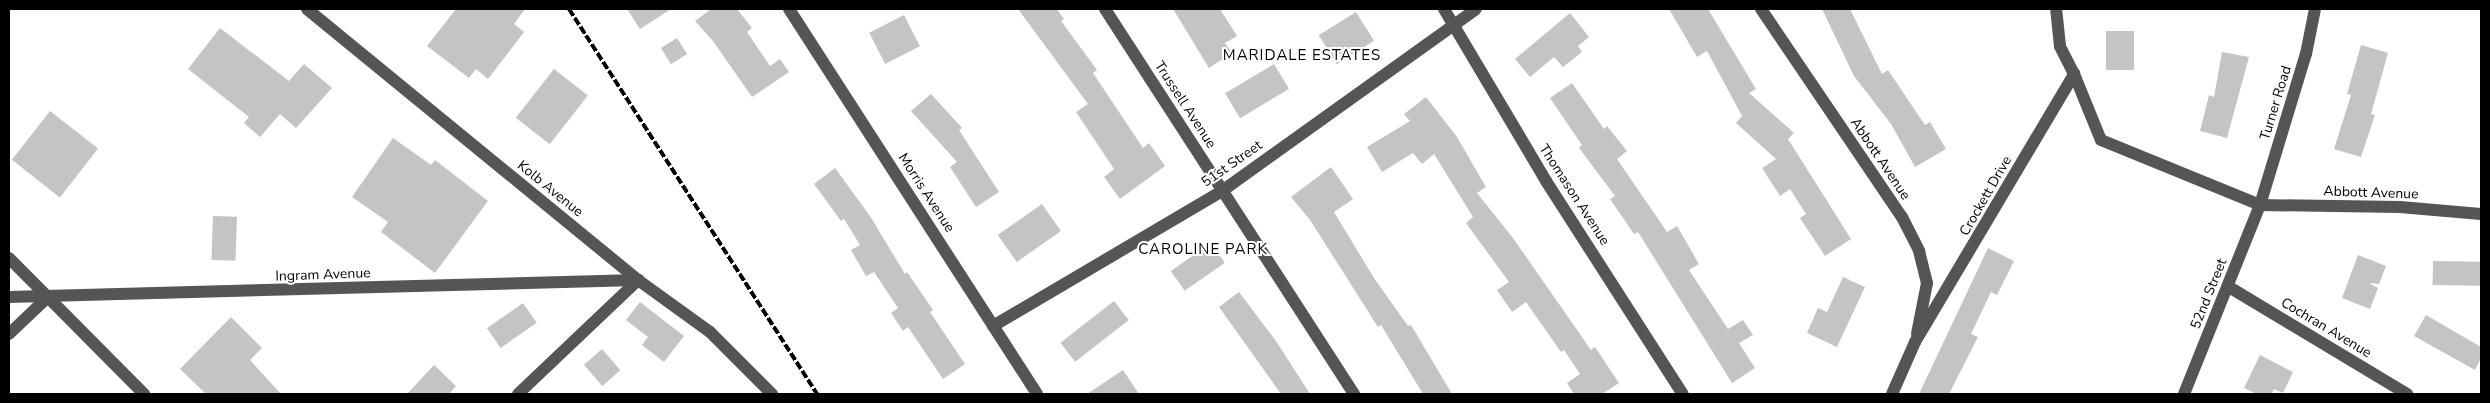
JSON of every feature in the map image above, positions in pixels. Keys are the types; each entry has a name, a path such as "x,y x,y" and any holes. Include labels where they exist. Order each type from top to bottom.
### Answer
{"street":[{"name":"Kolb Avenue","path":"307,9 638,280 710,332 772,394"},
{"name":"Morris Avenue","path":"789,9 1037,394"},
{"name":"Trussell Avenue","path":"1105,9 1354,394"},
{"name":"Thomason Avenue","path":"1444,9 1546,181 1683,394"},
{"name":"51st Street","path":"993,326 1222,191 1476,9"},
{"name":"Abbott Avenue","path":"1761,9 1902,217 1919,251 1927,283 1915,342"},
{"path":"2056,9 2060,46 2074,74 2101,140 2260,205"},
{"name":"Turner Road","path":"2260,205 2306,54 2315,9"},
{"name":"Crockett Drive","path":"1892,394 1915,342 2074,74"},
{"name":"Abbott Avenue","path":"2260,205 2400,207 2481,214"},
{"name":"52nd Street","path":"2184,394 2230,287 2260,205"},
{"path":"9,258 144,394"},
{"name":"Ingram Avenue","path":"9,297 47,298 638,280"},
{"path":"518,394 638,280"},
{"name":"Cochran Avenue","path":"2230,287 2407,394"},
{"path":"9,334 47,298"}],"building":[{"path":"456,9 525,9 514,24 524,32 488,79 476,69 469,78 427,46"},
{"path":"627,9 671,9 640,29"},
{"path":"711,9 737,9 752,28 747,32 770,66 780,59 789,72 752,97 713,41 695,21"},
{"path":"1018,9 1057,9 1064,19 1061,21 1097,70 1093,73 1143,148 1149,143 1165,166 1120,199 1104,177 1114,169 1076,112 1088,104"},
{"path":"1173,9 1220,9 1237,36 1225,43 1232,53 1209,68"},
{"path":"1669,9 1708,9 1756,89 1749,93 1794,133 1788,139 1851,239 1825,256 1800,218 1806,214 1790,189 1780,196 1762,168 1776,159 1736,123 1742,116 1707,51 1697,57"},
{"path":"1822,9 1850,9 1882,74 1888,70 1925,125 1930,122 1946,149 1915,167 1891,124 1854,76"},
{"path":"1356,12 1374,41 1337,64 1319,35"},
{"path":"1570,13 1589,37 1578,46 1582,52 1563,67 1554,57 1530,77 1515,59"},
{"path":"904,15 920,46 885,64 869,33"},
{"path":"220,28 289,81 304,64 332,88 296,128 280,114 260,137 244,123 249,117 188,69"},
{"path":"2106,31 2134,31 2134,70 2106,70"},
{"path":"677,38 687,54 671,64 661,48"},
{"path":"2361,45 2388,53 2371,114 2375,115 2361,157 2334,149 2351,95 2347,94"},
{"path":"2222,52 2249,57 2227,138 2200,131 2209,95 2214,97"},
{"path":"1274,64 1289,89 1240,118 1225,93"},
{"path":"554,69 588,95 550,144 516,118"},
{"path":"1572,83 1604,129 1607,126 1627,151 1617,159 1667,232 1677,226 1699,264 1689,270 1728,329 1743,320 1753,335 1739,343 1755,368 1732,383 1638,232 1634,234 1610,199 1615,196 1579,148 1582,145 1550,98"},
{"path":"931,94 962,128 959,130 999,192 976,207 950,167 957,162 911,111"},
{"path":"1426,97 1457,137 1486,187 1477,193 1513,238 1591,350 1595,347 1619,383 1602,394 1574,394 1567,383 1580,374 1564,350 1561,352 1526,302 1512,312 1497,290 1509,282 1466,223 1473,217 1434,154 1422,164 1413,153 1382,172 1367,147 1410,121 1404,114"},
{"path":"50,111 98,149 60,197 12,160"},
{"path":"393,138 431,165 435,160 488,201 435,273 381,232 388,222 352,197"},
{"path":"1331,167 1353,199 1334,212 1374,278 1408,326 1411,325 1452,394 1423,394 1381,325 1378,327 1310,220 1291,197"},
{"path":"835,168 870,216 905,274 907,272 933,310 930,312 965,364 943,379 908,327 903,331 891,313 898,308 874,272 866,276 851,250 860,245 844,219 841,221 814,184"},
{"path":"1042,204 1061,231 1017,262 998,235"},
{"path":"213,216 237,217 235,261 211,260"},
{"path":"1211,243 1225,263 1185,291 1171,271"},
{"path":"1988,248 2014,261 1997,295 1991,292 1971,334 1978,337 1949,394 1919,394"},
{"path":"2358,255 2386,266 2379,284 2369,283 2378,288 2370,309 2342,298"},
{"path":"2433,261 2481,262 2481,286 2433,285"},
{"path":"1843,277 1865,287 1837,347 1807,333 1818,308 1827,312"},
{"path":"1239,292 1276,341 1310,394 1281,394 1219,307"},
{"path":"1114,301 1129,320 1075,362 1060,343"},
{"path":"640,302 684,336 664,362 642,345 648,337 626,320"},
{"path":"523,303 537,323 501,348 487,328"},
{"path":"2426,315 2481,347 2481,358 2475,370 2414,336"},
{"path":"231,317 262,348 250,360 281,394 206,394 180,369"},
{"path":"602,349 620,370 602,386 584,365"},
{"path":"2260,355 2293,372 2283,393 2274,389 2271,394 2257,394 2244,388"},
{"path":"434,365 456,386 449,394 407,394"},
{"path":"1123,370 1139,394 1087,394"}],"railway":[{"path":"569,9 817,394"}],"district":[{"name":"MARIDALE ESTATES","path":"1302,56"},
{"name":"CAROLINE PARK","path":"1203,250"}]}
